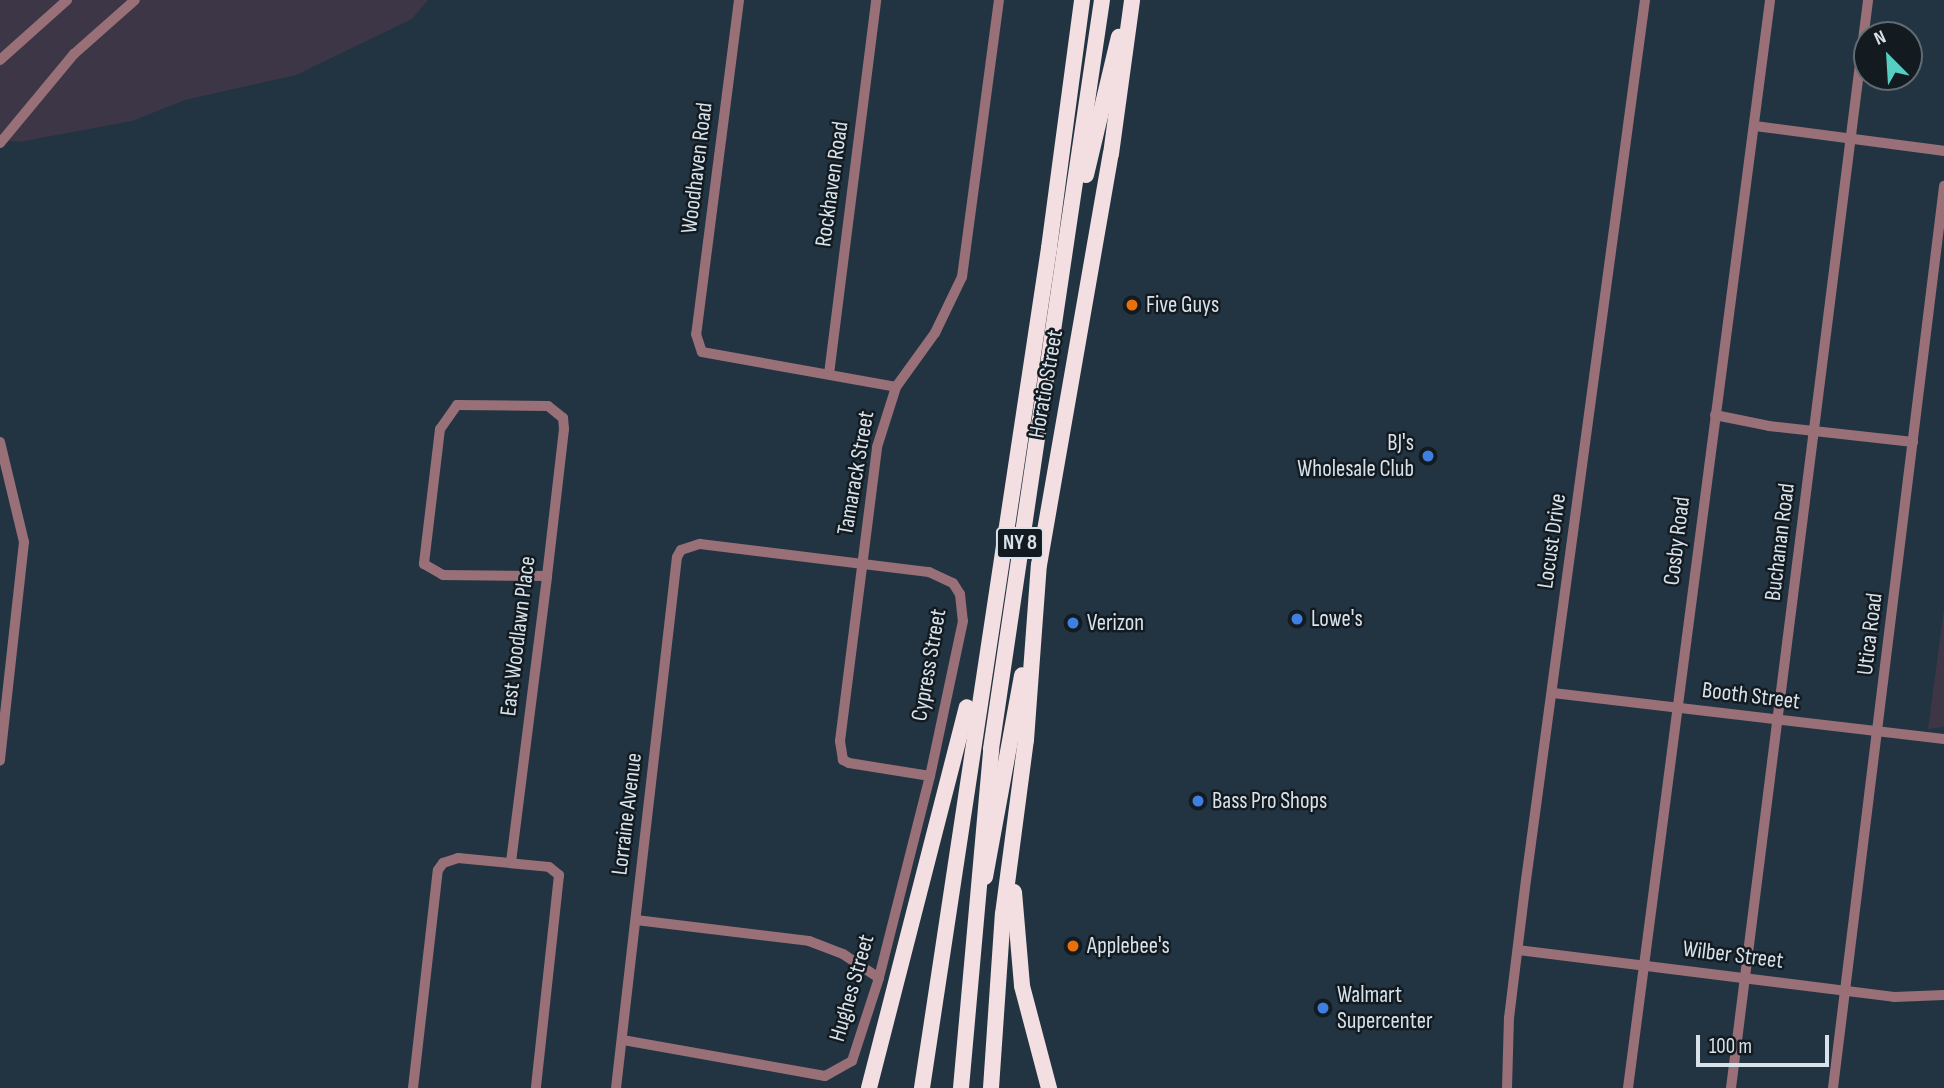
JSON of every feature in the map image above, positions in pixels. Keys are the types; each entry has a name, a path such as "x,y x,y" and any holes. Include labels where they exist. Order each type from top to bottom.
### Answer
{"highway":[{"name":"NY 8","path":"961,1088 973,934 1007,627 1073,210 1102,0"},
{"path":"1073,210 1083,188 1125,0"},
{"name":"Horatio Street","path":"1012,848 1022,778 1036,610 1049,504 1111,154 1132,0"},
{"name":"NY 8","path":"922,1088 1049,247 1081,4"},
{"path":"973,934 1036,610"},
{"path":"869,1088 992,614"},
{"path":"992,1088 1012,848"},
{"path":"1012,848 1022,986 1049,1088"}],"street":[{"path":"0,60 67,0"},
{"path":"0,143 74,54 135,0"},
{"name":"Woodhaven Road","path":"739,0 697,341 708,355 829,374"},
{"name":"Rockhaven Road","path":"829,374 876,0"},
{"name":"Tamarack Street","path":"930,776 849,764 840,751 877,447 896,387 935,332 962,277 999,0"},
{"name":"Locust Drive","path":"1507,1088 1517,950 1645,0"},
{"name":"Cosby Road","path":"1628,1088 1770,0"},
{"name":"Buchanan Road","path":"1731,1088 1868,0"},
{"path":"1755,126 1944,151"},
{"name":"Utica Road","path":"1833,1088 1944,186"},
{"path":"829,374 896,387"},
{"name":"East Woodlawn Place","path":"511,862 547,576 562,415 548,406 485,402 451,409 440,429 423,557 440,574 547,576"},
{"path":"1715,415 1913,442"},
{"path":"0,442 24,542 0,761"},
{"name":"Cypress Street","path":"684,548 700,544 929,572 953,583 960,594 963,621 930,776"},
{"name":"Lorraine Avenue","path":"616,1088 677,557 684,548"},
{"name":"Booth Street","path":"1553,693 1944,739"},
{"name":"Hughes Street","path":"622,1040 834,1074 844,1069 859,1049 930,776"},
{"path":"413,1088 438,870 448,860 511,862 556,869 562,885 536,1088"},
{"path":"636,920 809,941 843,954 878,978"},
{"name":"Wilber Street","path":"1517,950 1894,997 1944,995"}],"shaded area":[{"path":"0,0 428,0 412,19 296,75 185,100 132,121 19,142 0,140"},
{"path":"1944,609 1944,727 1928,729"}],"place":[{"name":"Five Guys","path":"1132,305"},
{"name":"BJ's Wholesale Club","path":"1428,456"},
{"name":"Lowe's","path":"1297,619"},
{"name":"Verizon","path":"1073,623"},
{"name":"Bass Pro Shops","path":"1198,801"},
{"name":"Applebee's","path":"1073,946"},
{"name":"Walmart Supercenter","path":"1323,1008"}]}
